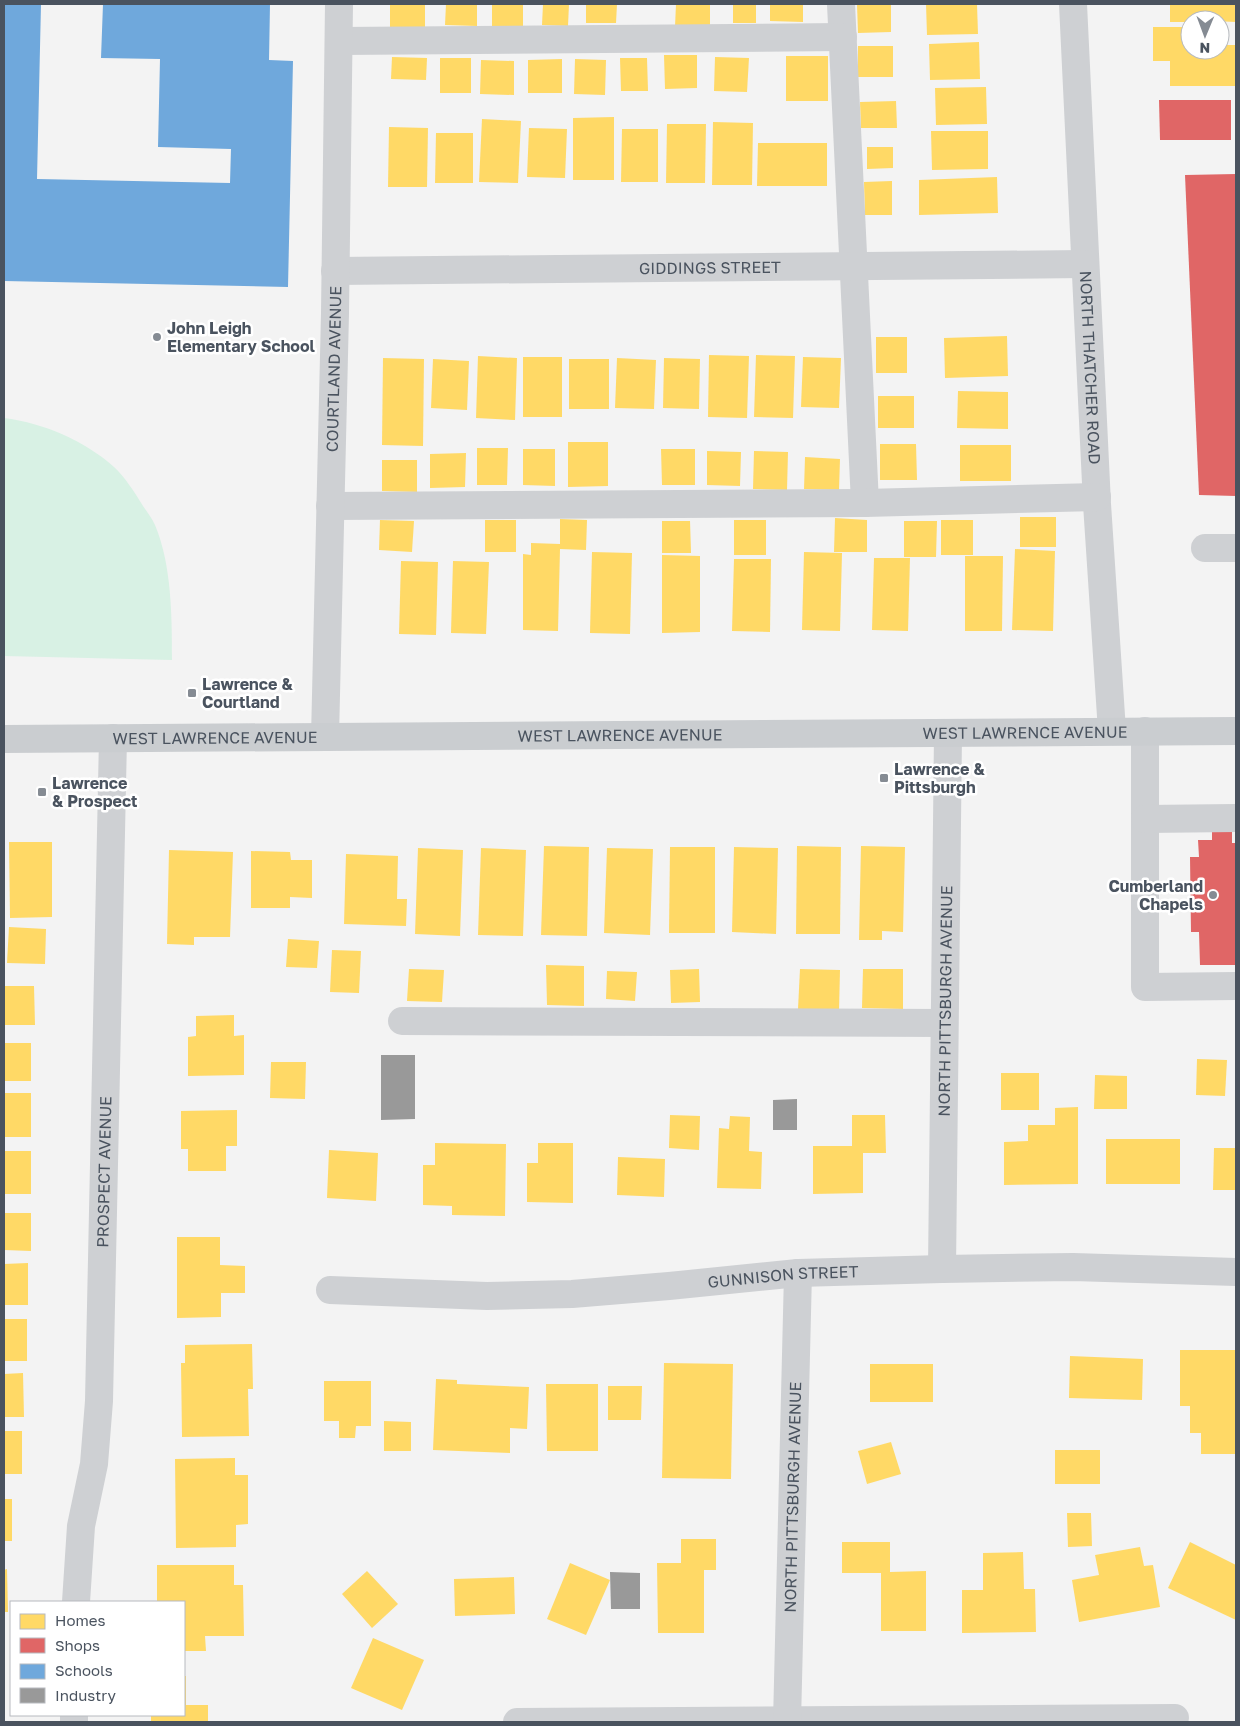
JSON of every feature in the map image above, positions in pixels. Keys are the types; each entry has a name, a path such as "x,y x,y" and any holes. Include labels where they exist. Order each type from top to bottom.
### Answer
{"main road":[{"name":"WEST LAWRENCE AVENUE","path":"4,739 1236,731"}],"street":[{"name":"COURTLAND AVENUE","path":"325,737 339,4"},
{"path":"841,4 865,503"},
{"name":"NORTH THATCHER ROAD","path":"1073,4 1097,497 1112,731"},
{"path":"338,41 843,37"},
{"name":"GIDDINGS STREET","path":"335,272 1085,264"},
{"path":"330,506 865,503 1097,497"},
{"path":"1205,548 1236,548"},
{"path":"1145,732 1145,987 1236,986"},
{"name":"NORTH PITTSBURGH AVENUE","path":"942,1268 948,734"},
{"name":"PROSPECT AVENUE","path":"76,1601 81,1526 94,1464 99,1401 113,738"},
{"path":"1145,819 1236,818"},
{"path":"402,1021 944,1023"},
{"name":"GUNNISON STREET","path":"330,1290 487,1296 572,1294 798,1273 942,1268 1073,1267 1236,1272"},
{"name":"NORTH PITTSBURGH AVENUE","path":"787,1721 798,1273"},
{"path":"517,1722 1175,1718"}],"green space":[{"path":"4,418 33,424 76,441 102,457 130,485 154,522 165,557 170,592 172,660 4,656"}],"building: Homes":[{"path":"390,4 425,4 425,28 390,27"},
{"path":"446,4 477,4 477,26 445,25"},
{"path":"492,4 523,4 523,26 492,26"},
{"path":"543,4 569,4 568,26 542,25"},
{"path":"586,4 617,4 616,23 586,23"},
{"path":"676,4 710,4 710,28 675,27"},
{"path":"733,4 756,4 756,23 733,23"},
{"path":"770,4 803,4 803,22 770,21"},
{"path":"857,4 891,4 891,32 858,33"},
{"path":"926,4 977,4 978,34 927,35"},
{"path":"1170,4 1236,4 1236,22 1230,22 1230,10 1180,10 1180,22 1170,22"},
{"path":"1153,27 1180,27 1180,60 1230,60 1230,45 1236,45 1236,86 1170,86 1170,61 1153,61"},
{"path":"979,42 980,79 930,80 929,44"},
{"path":"858,46 893,46 893,77 858,77"},
{"path":"664,55 697,55 697,88 665,89"},
{"path":"786,56 828,56 828,101 786,101"},
{"path":"392,57 427,58 426,80 391,79"},
{"path":"715,57 749,58 747,92 714,91"},
{"path":"440,58 471,58 471,93 440,93"},
{"path":"620,58 647,58 648,91 621,91"},
{"path":"562,59 562,93 528,93 528,60"},
{"path":"575,59 606,60 605,95 574,94"},
{"path":"481,60 514,61 514,95 480,94"},
{"path":"986,87 987,124 936,125 935,88"},
{"path":"896,101 897,128 861,128 860,102"},
{"path":"614,117 614,180 573,180 573,118"},
{"path":"482,119 521,121 518,183 479,182"},
{"path":"713,122 753,123 752,185 712,185"},
{"path":"667,124 706,124 705,183 666,183"},
{"path":"389,127 428,128 427,187 388,187"},
{"path":"529,128 567,129 565,178 527,177"},
{"path":"622,129 658,129 658,182 621,182"},
{"path":"931,131 988,131 988,169 932,170"},
{"path":"436,133 473,133 473,183 435,183"},
{"path":"758,143 827,143 827,186 757,186"},
{"path":"867,147 893,147 893,168 867,169"},
{"path":"997,177 998,213 919,215 919,180"},
{"path":"892,181 892,215 865,215 864,182"},
{"path":"1007,336 1008,376 945,378 944,338"},
{"path":"876,337 907,337 907,373 876,373"},
{"path":"709,355 749,356 747,418 708,417"},
{"path":"756,355 795,356 793,418 754,417"},
{"path":"478,356 517,358 515,420 476,418"},
{"path":"523,357 562,357 562,417 523,417"},
{"path":"803,357 841,358 839,408 801,407"},
{"path":"383,358 424,359 423,446 382,445"},
{"path":"617,358 656,360 654,409 615,408"},
{"path":"664,358 700,359 699,409 663,408"},
{"path":"433,359 469,361 467,410 431,408"},
{"path":"569,359 609,359 609,409 569,409"},
{"path":"958,391 1008,392 1008,429 957,428"},
{"path":"878,396 914,396 914,428 878,428"},
{"path":"568,442 608,442 608,486 568,487"},
{"path":"880,444 916,444 917,480 880,480"},
{"path":"960,445 1011,445 1011,481 960,481"},
{"path":"477,448 508,448 507,485 477,485"},
{"path":"523,449 555,449 555,486 523,485"},
{"path":"661,449 695,449 695,485 662,485"},
{"path":"707,451 741,452 740,486 707,485"},
{"path":"754,451 788,452 787,490 753,489"},
{"path":"466,453 465,487 430,488 430,454"},
{"path":"805,457 840,459 839,490 804,489"},
{"path":"382,460 417,460 417,492 382,491"},
{"path":"1020,517 1056,517 1056,547 1020,547"},
{"path":"835,518 867,520 867,552 834,552"},
{"path":"560,519 587,520 586,550 560,549 558,631 523,630 523,554 531,555 531,543 560,544"},
{"path":"380,520 414,521 412,552 379,550"},
{"path":"485,520 516,520 516,552 485,552"},
{"path":"734,520 766,520 766,555 734,555"},
{"path":"941,520 973,520 973,555 941,555"},
{"path":"662,521 690,521 691,553 662,553"},
{"path":"904,521 937,521 936,557 904,557"},
{"path":"1015,549 1055,551 1053,631 1012,630"},
{"path":"592,552 632,553 630,634 590,633"},
{"path":"804,552 842,553 840,631 802,630"},
{"path":"662,555 700,556 700,632 662,633"},
{"path":"965,556 1003,556 1002,631 965,631"},
{"path":"874,558 910,558 908,631 872,630"},
{"path":"734,559 771,559 770,632 732,631"},
{"path":"401,561 438,562 436,635 399,634"},
{"path":"453,561 489,562 486,634 451,633"},
{"path":"9,842 52,842 52,917 10,918"},
{"path":"544,846 589,847 587,936 541,935"},
{"path":"797,846 841,847 840,934 796,934"},
{"path":"861,846 905,847 903,932 882,931 882,940 859,940"},
{"path":"670,847 715,847 715,933 669,933"},
{"path":"734,847 778,848 776,934 732,932"},
{"path":"418,848 463,850 460,936 415,934"},
{"path":"481,848 526,850 523,936 478,935"},
{"path":"607,848 653,849 650,935 604,933"},
{"path":"169,850 233,852 230,937 194,937 194,945 167,944"},
{"path":"251,851 290,852 291,860 312,860 312,898 290,897 290,908 251,908"},
{"path":"346,854 398,856 397,899 407,899 406,926 344,924"},
{"path":"9,927 46,929 45,964 7,963"},
{"path":"288,939 319,941 317,968 286,967"},
{"path":"332,950 361,951 359,993 330,992"},
{"path":"546,965 584,966 584,1006 547,1005"},
{"path":"409,969 444,970 442,1002 407,1001"},
{"path":"699,969 700,1002 671,1003 670,970"},
{"path":"800,969 840,970 839,1011 798,1009"},
{"path":"863,969 903,969 903,1009 862,1008"},
{"path":"607,971 637,972 635,1001 606,999"},
{"path":"4,986 34,986 35,1025 4,1025"},
{"path":"234,1015 234,1036 244,1035 244,1075 188,1076 188,1037 196,1036 196,1016"},
{"path":"4,1043 31,1043 31,1081 4,1081"},
{"path":"1197,1059 1227,1060 1225,1096 1196,1095"},
{"path":"271,1062 306,1062 305,1099 270,1098"},
{"path":"1001,1073 1039,1073 1039,1110 1001,1110"},
{"path":"1095,1075 1127,1076 1127,1109 1094,1109"},
{"path":"4,1093 31,1093 31,1137 4,1137"},
{"path":"1078,1107 1078,1184 1004,1185 1004,1142 1028,1141 1028,1125 1055,1125 1055,1108"},
{"path":"237,1110 237,1146 226,1146 226,1171 188,1171 188,1149 181,1149 181,1111"},
{"path":"670,1115 700,1116 699,1150 669,1148"},
{"path":"852,1115 885,1115 886,1153 863,1153 863,1193 813,1194 813,1146 852,1146"},
{"path":"730,1116 750,1117 749,1151 762,1152 761,1189 717,1188 719,1128 729,1129"},
{"path":"1106,1139 1180,1139 1180,1184 1106,1184"},
{"path":"435,1143 506,1144 505,1216 452,1215 452,1206 423,1205 423,1165 435,1165"},
{"path":"538,1143 573,1143 573,1203 527,1202 527,1163 538,1163"},
{"path":"1214,1148 1236,1148 1236,1190 1213,1190"},
{"path":"329,1150 378,1153 376,1201 327,1198"},
{"path":"4,1151 31,1151 31,1194 4,1194"},
{"path":"618,1157 665,1159 664,1197 617,1195"},
{"path":"4,1213 31,1213 31,1251 4,1250"},
{"path":"177,1237 220,1237 220,1265 245,1266 245,1293 221,1293 221,1317 177,1318"},
{"path":"28,1263 28,1305 4,1305 4,1264"},
{"path":"4,1319 27,1319 27,1361 4,1361"},
{"path":"252,1344 253,1389 248,1389 249,1436 182,1437 181,1363 185,1363 185,1345"},
{"path":"1180,1350 1236,1350 1236,1454 1201,1454 1201,1433 1190,1433 1190,1406 1180,1406"},
{"path":"1070,1356 1143,1359 1142,1400 1069,1398"},
{"path":"664,1363 733,1364 731,1479 662,1478"},
{"path":"870,1364 933,1364 933,1402 870,1402"},
{"path":"23,1373 24,1417 4,1417 4,1374"},
{"path":"436,1379 457,1380 457,1384 529,1387 527,1429 510,1428 510,1453 433,1450"},
{"path":"324,1381 371,1381 371,1426 356,1426 355,1438 339,1438 339,1421 324,1421"},
{"path":"546,1384 598,1384 598,1451 547,1451"},
{"path":"608,1386 642,1386 641,1420 608,1420"},
{"path":"384,1421 411,1422 411,1451 384,1451"},
{"path":"4,1431 22,1431 22,1474 4,1474"},
{"path":"891,1442 901,1474 867,1484 858,1451"},
{"path":"1055,1450 1100,1450 1100,1484 1055,1484"},
{"path":"235,1458 235,1475 248,1475 248,1524 236,1525 236,1547 176,1548 175,1459"},
{"path":"4,1499 12,1499 12,1541 4,1541"},
{"path":"1067,1513 1091,1513 1092,1546 1068,1547"},
{"path":"681,1539 716,1539 716,1570 704,1570 704,1633 658,1633 657,1563 681,1563"},
{"path":"842,1542 890,1542 890,1572 926,1571 926,1631 881,1631 881,1573 842,1573"},
{"path":"1190,1542 1236,1565 1236,1620 1168,1588"},
{"path":"1140,1547 1144,1566 1153,1565 1160,1607 1079,1622 1072,1580 1099,1575 1095,1555"},
{"path":"1023,1552 1024,1589 1035,1589 1036,1632 962,1633 962,1590 983,1590 983,1553"},
{"path":"570,1563 610,1580 586,1635 547,1619"},
{"path":"157,1565 234,1565 234,1585 243,1585 244,1636 205,1636 206,1651 185,1651 185,1601 157,1601"},
{"path":"7,1569 8,1612 4,1612 4,1570"},
{"path":"367,1571 398,1604 372,1628 342,1594"},
{"path":"514,1577 515,1614 455,1616 454,1579"},
{"path":"373,1638 424,1660 402,1710 351,1688"},
{"path":"185,1676 186,1705 208,1705 208,1722 151,1722 151,1716 185,1716"}],"building: Shops":[{"path":"1159,100 1231,100 1231,140 1160,140"},
{"path":"1236,174 1236,496 1199,495 1185,175"},
{"name":"Cumberland Chapels","path":"1232,831 1232,843 1236,843 1236,965 1200,965 1199,932 1191,932 1190,857 1199,857 1198,840 1212,840 1212,832"}],"building: Schools":[{"path":"4,4 41,4 37,179 230,183 231,149 158,147 160,59 101,58 103,4 270,4 269,60 293,61 288,287 4,281"}],"building: Industry":[{"path":"381,1055 415,1055 415,1119 381,1120"},
{"path":"797,1099 797,1130 773,1130 773,1100"},
{"path":"610,1572 640,1573 640,1609 611,1609"}],"place":[{"name":"John Leigh Elementary School","path":"157,337"},
{"name":"Lawrence & Courtland","path":"192,693"},
{"name":"Lawrence & Pittsburgh","path":"884,778"},
{"name":"Lawrence & Prospect","path":"42,792"},
{"name":"Cumberland Chapels","path":"1213,895"}]}
